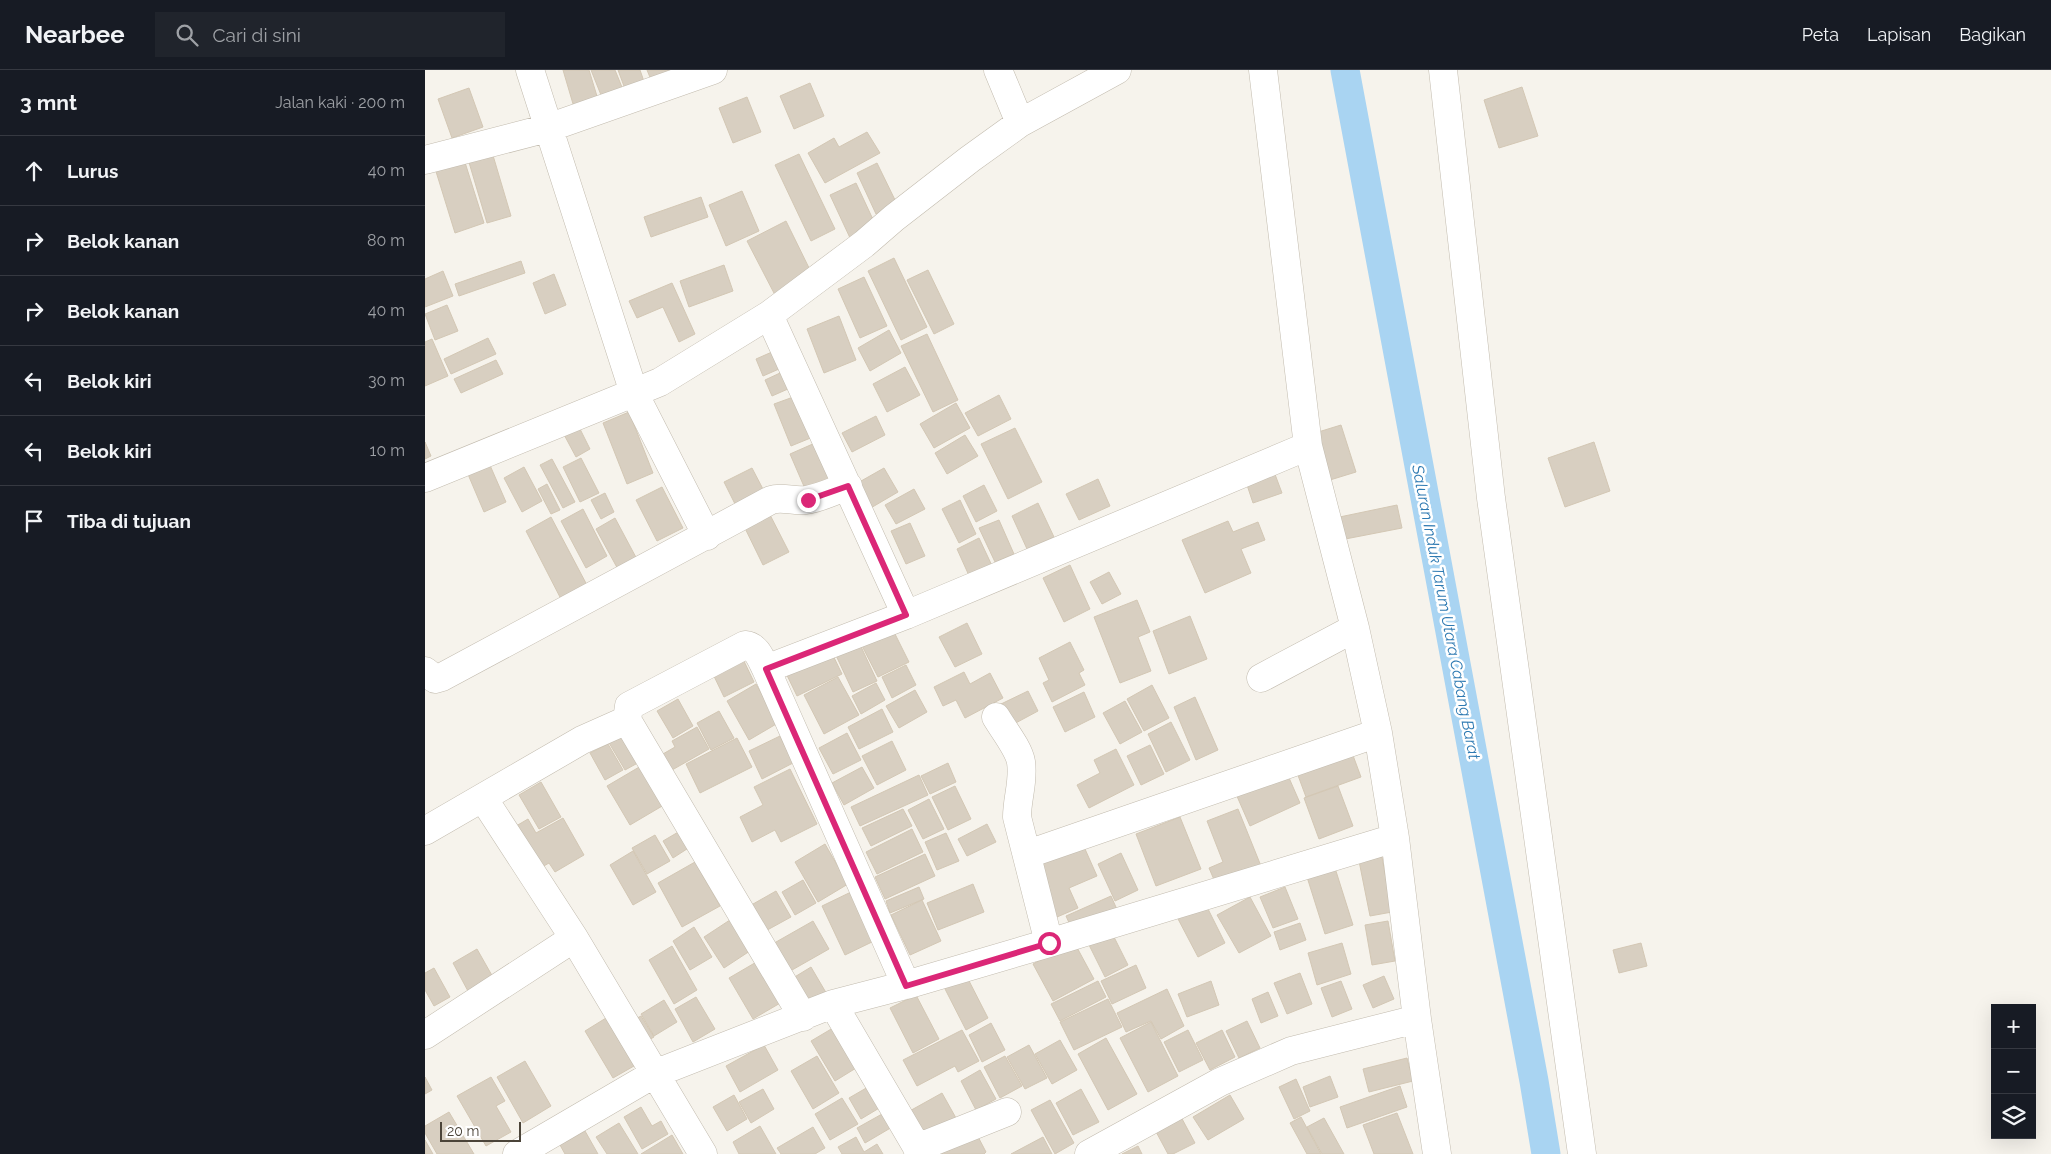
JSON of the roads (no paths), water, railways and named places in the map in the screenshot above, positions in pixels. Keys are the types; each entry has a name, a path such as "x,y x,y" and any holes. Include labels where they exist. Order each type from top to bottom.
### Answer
{"street":[{"path":"530,70 634,393 707,536"},
{"path":"425,160 548,128 713,70"},
{"path":"998,70 1020,123"},
{"path":"425,478 660,382 769,314 864,244 969,159 1020,123 1117,70"},
{"path":"1263,70 1308,446 1355,628 1377,733 1395,838 1417,1019 1437,1154"},
{"path":"1443,70 1491,498 1582,1154"},
{"path":"769,314 906,615"},
{"path":"766,669 906,615 1308,446"},
{"path":"425,671 435,679 442,678 707,536 749,511 778,498 793,501 808,500 848,486"},
{"path":"1261,678 1355,628"},
{"path":"803,1017 627,720 629,706 745,645 751,646 757,651 766,669 906,986"},
{"path":"996,717 1021,760 1021,790 1017,801 1017,817 1028,854 1049,943"},
{"path":"425,831 582,740 627,720"},
{"path":"1028,854 1377,733"},
{"path":"483,798 574,938 703,1154"},
{"path":"517,1154 654,1074 833,1004 906,986 1395,838"},
{"path":"425,1034 574,938"},
{"path":"833,1004 919,1151 1007,1112"},
{"path":"1089,1154 1220,1082 1291,1051 1417,1019"}],"waterway":[{"name":"Saluran Induk Tarum Utara Cabang Barat","path":"1345,70 1534,1081 1546,1154"}]}
